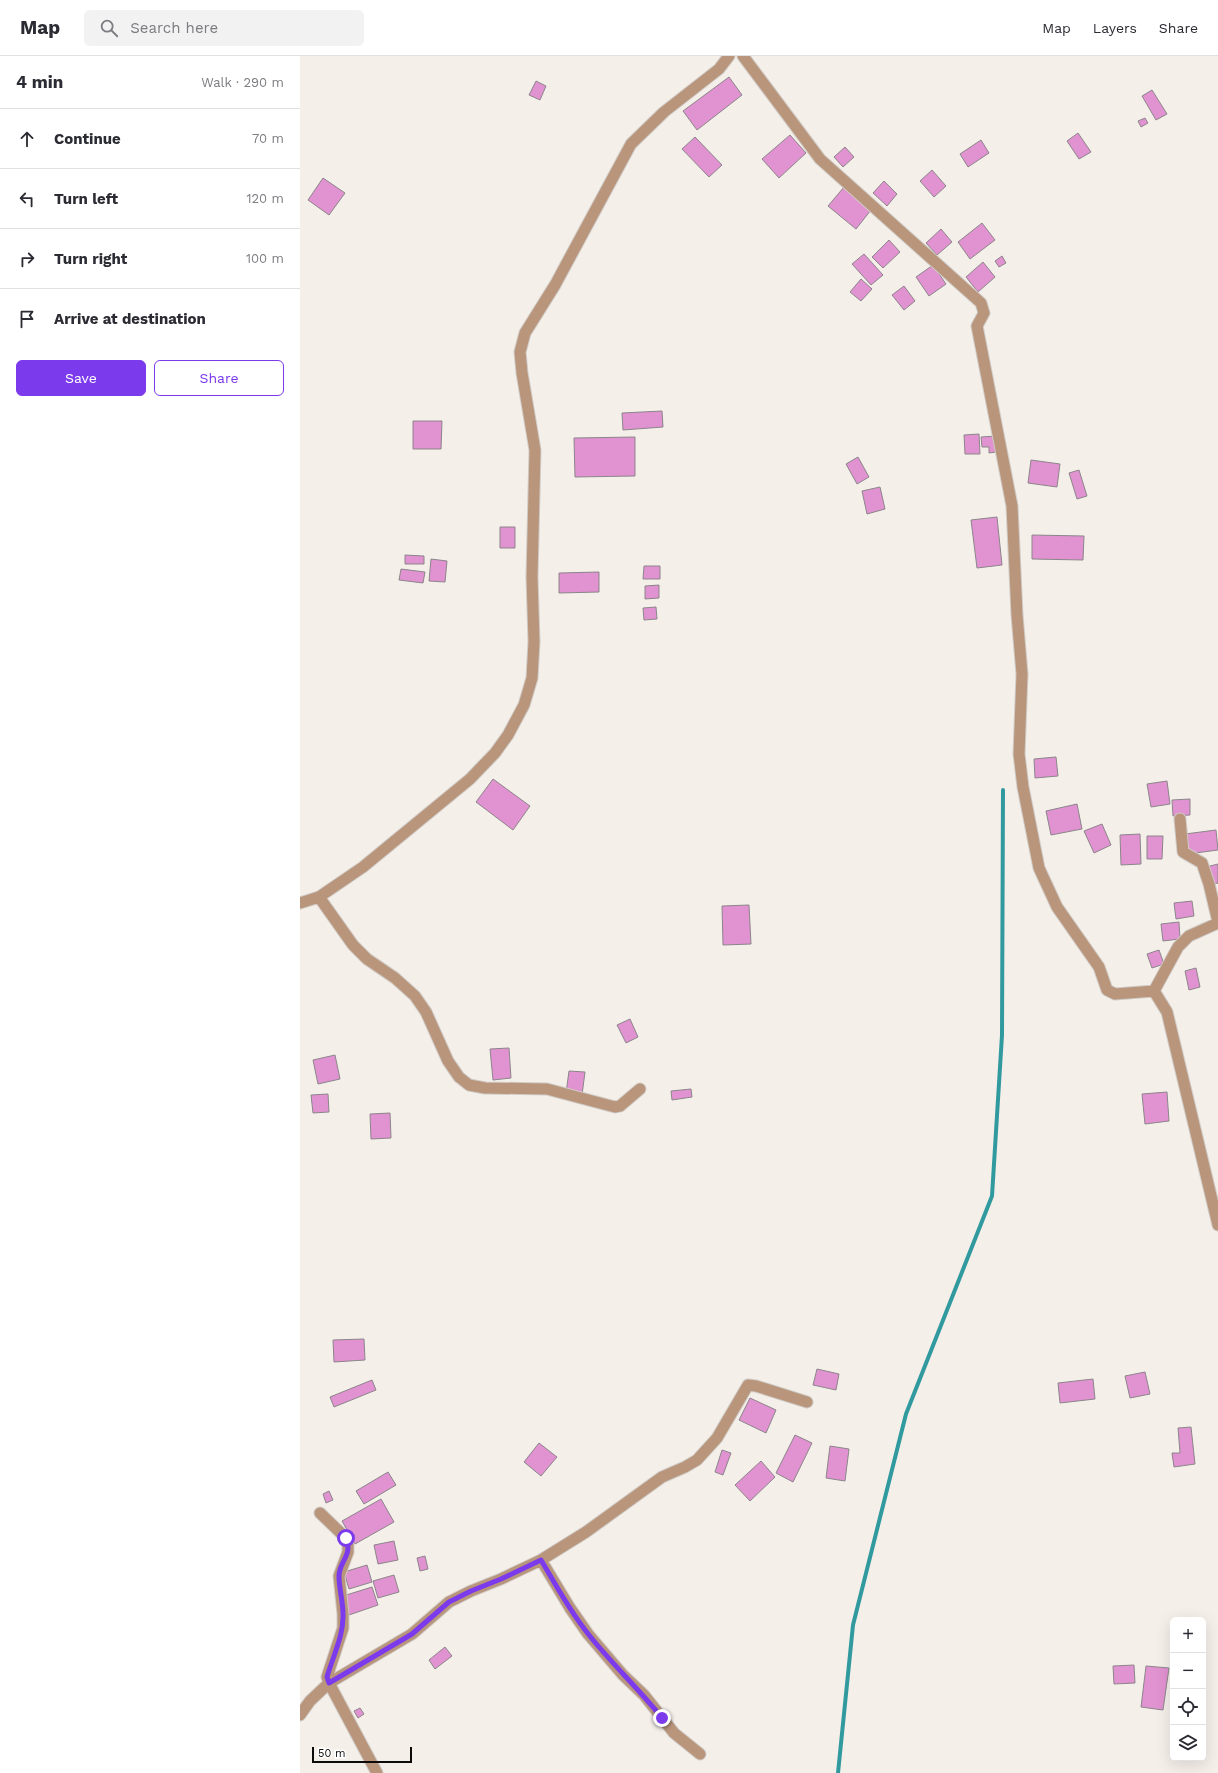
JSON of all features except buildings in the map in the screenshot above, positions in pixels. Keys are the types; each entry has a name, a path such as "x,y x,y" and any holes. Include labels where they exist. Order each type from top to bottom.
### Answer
{"street":[{"path":"300,902 319,897 363,867 470,780 508,735 524,705 532,678 534,642 532,577 535,450 522,373 520,352 525,333 555,285 631,144 664,112 719,69 729,56"},
{"path":"743,56 820,158 981,303 984,313 977,326 1012,506 1017,615 1022,674 1019,754 1023,787 1039,868 1057,907 1099,967 1107,990 1115,994 1154,991"},
{"path":"1154,991 1178,947 1189,936 1218,922 1209,884 1202,863 1183,852 1180,819"},
{"path":"319,897 353,945 367,959 395,978 415,996 426,1012 448,1062 459,1077 469,1085 485,1088 548,1089 615,1107 620,1106 640,1089"},
{"path":"1154,991 1167,1012 1218,1225"},
{"path":"300,1715 305,1699 329,1683 412,1634 449,1602 541,1560 586,1532 662,1477 697,1460 717,1438 748,1385 756,1386 807,1402"},
{"path":"320,1513 346,1538 348,1545 348,1552 339,1576 343,1628 327,1677 378,1773"},
{"path":"541,1560 570,1608 588,1634 623,1675 644,1695 674,1733 700,1754"}],"waterway":[{"path":"838,1773 853,1625 906,1414 992,1196 1002,1035 1003,790"}],"route":[{"path":"346,1538 348,1552 344,1564 339,1572 343,1628 327,1677 329,1683 412,1634 449,1602 541,1560 570,1608 588,1634 623,1675 644,1695 662,1718"}]}
